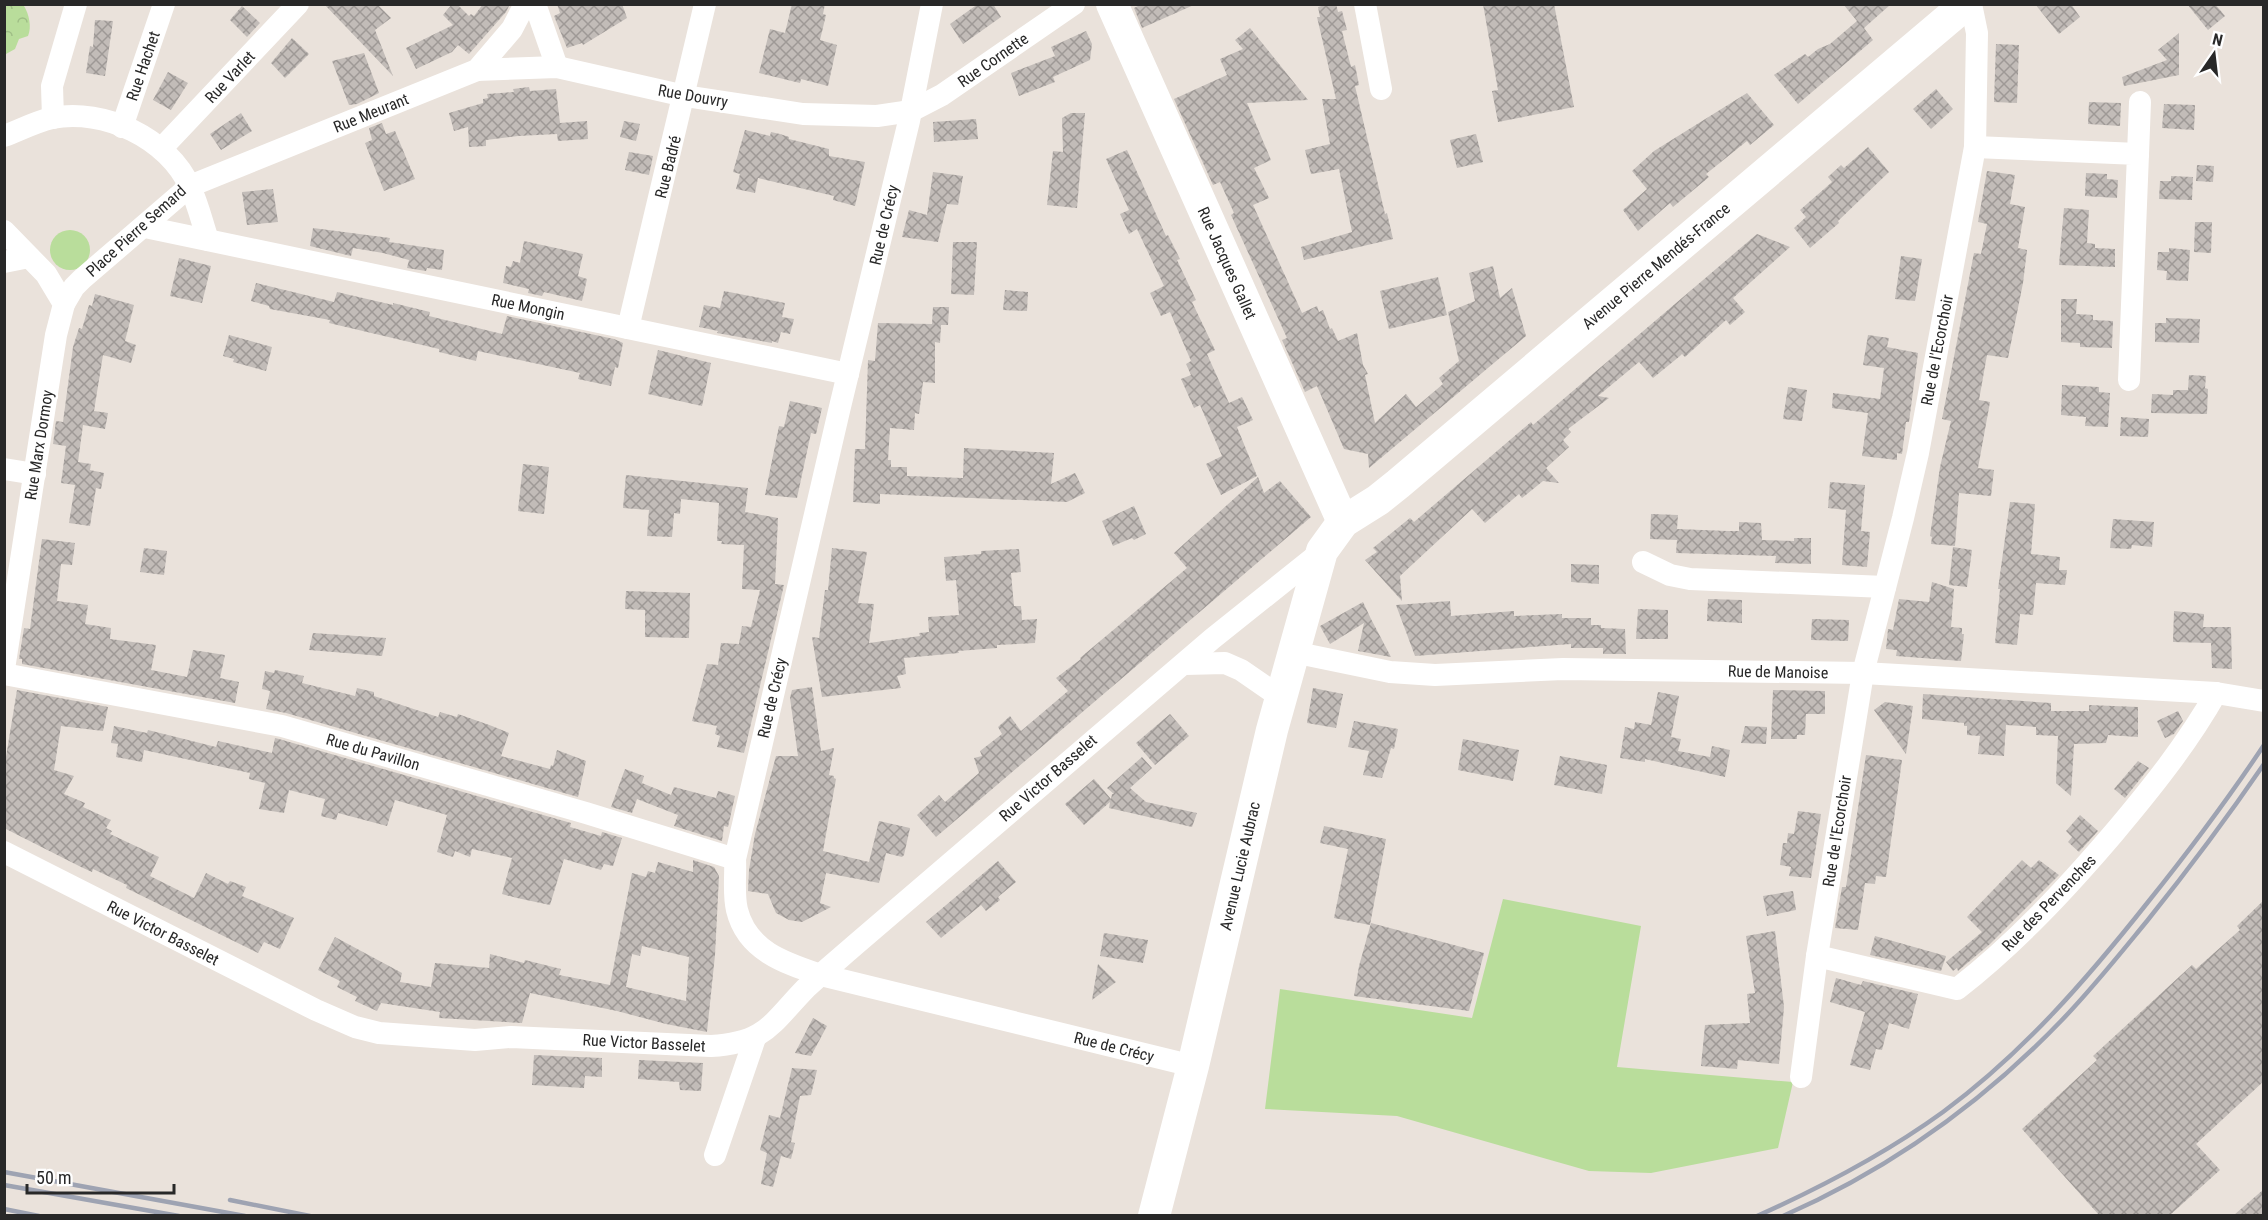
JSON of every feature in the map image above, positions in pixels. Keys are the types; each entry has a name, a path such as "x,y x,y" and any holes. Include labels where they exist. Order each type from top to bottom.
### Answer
{"main road":[{"name":"Rue Jacques Gallet","path":"1112,4 1343,522"},
{"name":"Avenue Pierre Mendés-France","path":"1343,522 1398,484 1966,4"},
{"name":"Avenue Lucie Aubrac","path":"1154,1215 1193,1066 1280,697 1322,551 1343,522"}],"street":[{"path":"53,118 52,86 76,4"},
{"name":"Rue Hachet","path":"122,127 164,4"},
{"name":"Rue Varlet","path":"161,149 298,4"},
{"name":"Rue Meurant","path":"190,186 477,70 512,30 525,4"},
{"path":"535,4 557,67"},
{"name":"Rue Badré","path":"628,328 685,96 705,4"},
{"name":"Rue de Crécy","path":"932,4 911,111 735,859 736,908 743,927 752,941 765,952 787,964 821,975 1193,1066"},
{"name":"Rue Cornette","path":"911,111 942,95 1074,4"},
{"path":"1365,4 1381,89"},
{"name":"Rue de l'Ecorchoir","path":"1801,1077 1817,956 1863,673 1918,453 1975,147 1977,33 1971,4"},
{"name":"Rue Douvry","path":"477,70 557,67 685,96 803,114 877,116 911,111"},
{"path":"2129,380 2140,102"},
{"name":"Place Pierre Semard","path":"4,136 53,118 81,117 122,127 142,135 161,149 173,161 190,186 82,279 74,287 64,304"},
{"path":"1975,147 2138,154"},
{"path":"190,186 208,240"},
{"name":"Rue Mongin","path":"145,227 848,374"},
{"path":"4,231 46,274 64,304"},
{"path":"4,262 29,257"},
{"name":"Rue Marx Dormoy","path":"4,669 56,335 64,304"},
{"path":"4,469 35,474"},
{"name":"Rue Victor Basselet","path":"4,852 316,1010 368,1031 475,1040 511,1037 711,1046 741,1043 755,1038 777,1020 821,975 1113,722 1322,551"},
{"path":"1643,562 1671,575 1690,579 1886,587"},
{"name":"Rue de Manoise","path":"1293,652 1390,672 1435,675 1563,669 1863,673 2216,693 2264,701"},
{"path":"1185,664 1225,663 1241,670 1280,697"},
{"name":"Rue du Pavillon","path":"4,674 282,726 586,813 735,859"},
{"name":"Rue des Pervenches","path":"1817,956 1958,989 1992,962 2081,872 2164,774 2216,693"},
{"path":"716,1155 755,1038"}],"green space":[{"path":"4,5 24,6 30,25 28,36 19,39 15,49 6,54 4,54"},
{"path":"70,230 78,231 84,236 89,242 89,258 84,264 78,269 70,270 62,269 56,264 51,258 50,250 51,242 56,236 62,231"},
{"path":"1503,899 1641,926 1617,1067 1793,1082 1778,1148 1651,1173 1589,1171 1397,1116 1265,1109 1280,989 1472,1018"}],"building":[{"path":"324,4 377,4 391,18 375,30 393,76"},
{"path":"452,4 457,4 469,16 471,14 474,16 483,4 510,4 506,12 469,54 458,45 452,52 416,69 406,48 453,25 443,15"},
{"path":"557,4 622,4 627,18 583,45 582,43 567,48 554,16 560,13"},
{"path":"792,4 825,4 823,14 826,15 820,40 837,45 828,86 801,79 800,83 759,73 770,29 785,33"},
{"path":"978,4 993,4 1001,17 963,44 950,24"},
{"path":"1142,4 1196,4 1142,28 1134,8"},
{"path":"1336,4 1338,12 1342,11 1347,30 1342,31 1351,67 1355,65 1359,85 1355,86 1393,239 1304,260 1301,247 1352,232 1339,169 1311,174 1305,150 1330,144 1322,99 1336,99 1317,17 1320,17 1318,7"},
{"path":"1483,4 1554,4 1574,107 1498,122 1492,91 1498,90"},
{"path":"1843,4 1891,4 1864,28 1873,40 1798,104 1774,75 1805,54 1808,57 1818,49 1830,44 1857,21"},
{"path":"2035,4 2071,4 2080,17 2059,34"},
{"path":"2187,4 2215,4 2225,16 2208,30"},
{"path":"242,6 260,23 247,37 230,20"},
{"path":"95,20 113,21 105,76 86,73 90,46 93,47"},
{"path":"1250,28 1308,100 1247,103 1271,160 1254,168 1269,198 1253,205 1302,313 1317,306 1319,312 1323,310 1330,329 1332,328 1338,341 1357,333 1363,365 1368,374 1365,375 1375,423 1406,394 1416,407 1443,384 1439,378 1459,361 1448,312 1475,301 1469,273 1493,266 1500,298 1512,288 1526,336 1369,468 1368,454 1344,449 1317,386 1305,392 1282,340 1287,338 1231,215 1234,213 1220,182 1213,185 1174,99 1227,75 1220,59 1243,49 1235,40"},
{"path":"1086,31 1092,44 1090,60 1053,77 1055,82 1019,96 1011,73 1055,56 1051,47"},
{"path":"2179,33 2179,75 2124,86 2122,77 2167,60 2158,50"},
{"path":"292,38 309,54 285,78 271,63"},
{"path":"1996,44 2019,45 2017,103 1994,102"},
{"path":"364,53 379,93 357,104 349,105 332,61"},
{"path":"168,72 188,83 171,110 153,100"},
{"path":"529,87 530,91 556,89 560,123 587,121 588,139 558,141 557,134 518,136 486,140 486,146 469,147 468,127 454,131 449,113 483,103 483,99 488,98 487,94 514,92 513,89"},
{"path":"1936,89 1953,109 1931,129 1913,109"},
{"path":"1747,93 1774,125 1750,145 1747,141 1706,174 1709,177 1673,207 1670,203 1638,231 1623,210 1647,189 1632,171 1654,151"},
{"path":"2089,102 2121,103 2120,126 2088,124"},
{"path":"2164,104 2195,105 2194,130 2162,128"},
{"path":"241,113 252,131 221,150 210,134"},
{"path":"1071,113 1085,113 1077,208 1047,205 1053,151 1063,152 1062,118"},
{"path":"976,119 978,139 934,142 933,122"},
{"path":"624,121 640,124 636,141 620,137"},
{"path":"382,123 386,134 395,131 415,179 384,191 365,143 372,140 369,128"},
{"path":"745,130 770,136 771,132 780,134 789,139 829,149 829,156 865,162 855,206 833,200 834,196 758,178 755,193 736,189 740,174 733,172"},
{"path":"1476,134 1483,162 1457,168 1450,140"},
{"path":"1868,147 1889,172 1838,221 1839,223 1810,248 1794,228 1806,217 1800,210 1832,182 1828,177 1841,165 1844,168"},
{"path":"1127,150 1166,236 1168,235 1180,259 1177,260 1196,300 1192,302 1215,350 1207,354 1229,403 1242,397 1253,420 1237,427 1257,476 1221,495 1206,464 1222,456 1200,405 1194,408 1181,379 1191,375 1186,364 1191,361 1170,312 1161,316 1150,293 1164,286 1137,229 1129,234 1120,214 1129,210 1106,159"},
{"path":"629,152 653,156 649,175 625,170"},
{"path":"2197,165 2214,166 2213,182 2196,181"},
{"path":"1987,171 2015,175 2010,204 2025,207 2018,248 2027,250 2023,283 2008,358 1987,355 1979,400 1990,402 1978,468 1994,470 1991,496 1959,493 1955,546 1931,544 1932,537 1930,536 1940,467 1951,421 1942,419 1974,253 1981,254 1987,224 1978,222"},
{"path":"933,172 963,176 958,205 947,204 938,242 902,237 909,210 927,215"},
{"path":"2086,173 2107,174 2107,179 2118,180 2117,198 2085,196"},
{"path":"2171,176 2193,177 2192,200 2159,199 2160,181 2171,181"},
{"path":"273,189 278,222 247,225 242,192"},
{"path":"2064,208 2089,210 2087,243 2095,244 2095,248 2115,249 2115,267 2059,265"},
{"path":"2195,222 2212,222 2211,253 2194,252"},
{"path":"313,228 390,238 389,242 444,250 442,270 427,268 426,271 407,268 409,260 383,253 353,248 351,256 310,246"},
{"path":"1757,234 1790,247 1733,298 1745,312 1730,325 1726,320 1685,357 1682,354 1653,378 1639,362 1598,396 1609,398 1568,429 1571,432 1563,440 1569,447 1546,468 1559,483 1543,481 1522,498 1519,494 1485,523 1472,509 1400,576 1402,601 1365,560 1377,552 1373,548 1410,518 1414,522 1531,422 1533,425"},
{"path":"524,241 583,254 578,276 587,279 582,301 544,292 542,296 528,293 529,289 503,283 506,266 511,267 513,261 520,263"},
{"path":"953,242 977,242 974,295 951,294"},
{"path":"2169,248 2190,250 2188,281 2166,280 2167,271 2157,270 2158,252 2169,252"},
{"path":"1901,256 1922,259 1915,301 1895,299"},
{"path":"179,258 211,266 202,303 170,296"},
{"path":"1438,277 1447,315 1389,329 1380,291"},
{"path":"256,283 334,302 337,292 393,305 393,303 430,312 429,316 502,334 507,316 614,339 623,343 618,368 615,367 611,386 578,379 580,373 478,351 476,361 439,352 439,349 329,323 330,320 270,309 269,306 251,301"},
{"path":"1005,290 1028,292 1027,311 1003,310"},
{"path":"724,291 785,303 782,317 794,319 790,334 781,332 778,343 772,341 772,343 717,333 718,331 699,327 704,305 720,308"},
{"path":"95,294 134,305 125,341 136,345 131,363 103,355 94,411 108,413 105,429 83,425 78,462 91,464 90,470 104,473 101,489 96,488 90,526 69,523 75,485 61,483 66,446 53,444 56,421 63,422 73,347 79,328 82,329 89,305 92,306"},
{"path":"2061,299 2077,299 2076,314 2093,315 2093,320 2113,321 2112,348 2080,347 2080,343 2061,342"},
{"path":"933,307 949,307 948,325 941,325 940,343 935,342 935,383 923,382 919,414 915,413 914,430 890,428 888,460 891,460 891,467 907,467 907,476 963,478 964,448 1054,453 1051,484 1075,473 1085,493 1067,502 880,494 880,504 853,502 855,449 865,449 868,360 875,361 878,323 932,324"},
{"path":"2166,318 2200,319 2199,343 2155,342 2155,323 2166,323"},
{"path":"229,335 272,347 266,371 233,362 234,359 223,356"},
{"path":"1868,335 1889,338 1887,347 1918,353 1909,422 1906,422 1902,454 1897,453 1897,460 1862,456 1868,413 1832,408 1833,393 1880,399 1884,368 1863,365"},
{"path":"658,350 711,363 702,406 648,394"},
{"path":"2189,375 2206,376 2207,414 2151,413 2152,394 2173,395 2173,390 2188,390"},
{"path":"2062,385 2099,387 2099,392 2110,393 2108,427 2085,426 2086,417 2061,415"},
{"path":"1788,387 1807,390 1802,421 1783,419"},
{"path":"790,401 822,408 816,434 811,433 797,498 765,495 779,426 784,427"},
{"path":"2121,417 2149,419 2148,437 2120,436"},
{"path":"523,464 549,467 544,514 518,511"},
{"path":"626,475 748,488 745,512 778,518 775,584 784,585 744,753 717,747 720,736 715,734 717,726 692,721 707,664 718,665 721,643 739,644 742,626 751,627 760,590 742,589 744,545 721,544 722,541 717,541 719,503 681,499 680,514 674,513 672,537 647,536 649,510 623,508"},
{"path":"1258,477 1264,493 1280,481 1311,517 936,837 917,815 939,795 945,802 979,773 974,758 982,756 980,751 1002,734 998,727 1010,716 1021,731 1068,691 1056,678 1187,568 1174,553"},
{"path":"1830,482 1865,485 1861,531 1870,532 1867,567 1842,565 1846,510 1828,508"},
{"path":"2010,502 2035,504 2031,554 2060,557 2059,570 2067,570 2065,585 2036,583 2033,615 2020,614 2017,645 1995,643 2000,589 1998,589"},
{"path":"1134,506 1146,534 1113,546 1102,521"},
{"path":"1651,514 1678,515 1677,529 1739,531 1739,522 1761,523 1762,540 1794,541 1794,538 1811,538 1811,564 1775,563 1776,556 1676,553 1677,540 1650,539"},
{"path":"2113,519 2154,522 2152,547 2132,545 2131,549 2110,548"},
{"path":"42,539 75,543 72,565 61,564 57,601 88,605 85,624 111,628 110,639 156,645 151,670 187,677 193,650 225,655 220,678 239,682 235,703 22,664 22,659 19,659 24,628 30,629"},
{"path":"1953,547 1972,550 1967,587 1949,585"},
{"path":"144,548 167,551 164,575 140,572"},
{"path":"832,548 867,552 858,603 874,604 869,643 920,636 919,633 929,632 928,617 959,615 956,580 946,581 944,557 981,554 981,551 1019,549 1021,572 1011,573 1014,606 1021,606 1022,620 1037,619 1035,643 997,645 997,648 904,658 906,674 897,676 901,688 822,697 812,637 819,638 825,590 828,590"},
{"path":"1571,564 1599,565 1599,584 1571,582"},
{"path":"1932,582 1954,589 1951,627 1962,628 1962,634 1964,634 1961,661 1896,656 1897,650 1886,649 1888,629 1893,630 1899,599 1929,602"},
{"path":"626,591 690,593 689,638 645,637 645,610 625,609"},
{"path":"1708,599 1742,600 1742,623 1707,621"},
{"path":"1450,601 1451,616 1514,611 1514,616 1562,614 1562,618 1591,618 1591,625 1601,625 1601,628 1625,629 1626,654 1603,654 1603,648 1571,648 1571,644 1415,656 1396,605"},
{"path":"1363,602 1391,657 1358,651 1364,623 1330,644 1320,626"},
{"path":"1638,609 1668,610 1668,639 1636,639"},
{"path":"2174,611 2204,614 2203,627 2231,627 2232,669 2212,668 2211,643 2173,642"},
{"path":"1812,619 1849,620 1848,641 1811,640"},
{"path":"313,633 386,638 382,656 309,650"},
{"path":"275,670 304,676 302,683 355,696 357,688 374,692 374,696 438,717 440,712 457,717 458,714 492,726 509,733 501,756 550,769 557,750 586,761 578,797 266,709 270,691 262,689 265,671 274,673"},
{"path":"812,687 821,751 834,748 829,775 836,779 823,851 869,862 879,821 910,828 904,855 902,857 886,853 879,883 826,873 820,903 831,907 802,922 789,920 776,913 768,894 748,891 755,834 776,756 798,756 790,698 792,690"},
{"path":"1313,688 1343,694 1336,728 1307,723"},
{"path":"17,690 108,707 103,731 61,726 54,770 74,776 64,794 85,803 83,807 111,820 106,828 112,831 110,834 159,857 150,876 194,898 206,873 228,884 230,881 246,887 242,896 294,918 280,949 264,942 258,953 126,888 127,885 93,869 92,872 81,867 6,829 4,824 4,769"},
{"path":"1773,690 1825,691 1825,714 1806,714 1805,735 1797,735 1797,739 1771,739"},
{"path":"1658,692 1679,696 1671,737 1681,739 1678,751 1710,757 1712,746 1730,750 1725,777 1645,759 1645,762 1620,758 1625,727 1634,729 1635,722 1651,725"},
{"path":"1923,694 2051,703 2051,711 2089,711 2089,705 2138,707 2138,737 2108,735 2106,743 2074,744 2071,796 2056,783 2058,736 2036,735 2036,727 2006,725 2004,756 1978,754 1980,736 1967,735 1967,726 1964,726 1964,723 1922,719"},
{"path":"1885,702 1913,706 1906,754 1874,710"},
{"path":"2178,711 2183,721 2174,734 2165,738 2157,721"},
{"path":"1170,714 1189,736 1155,765 1136,743"},
{"path":"1354,721 1398,729 1394,749 1391,748 1382,778 1363,775 1369,751 1348,747"},
{"path":"114,726 147,733 148,730 216,747 218,741 272,753 275,738 571,823 570,827 601,836 602,832 622,838 613,866 604,864 601,870 564,859 550,905 517,898 502,894 512,858 472,849 470,857 455,851 453,857 437,852 447,815 395,800 387,826 338,813 336,820 321,816 325,799 289,790 284,813 259,809 265,783 249,779 250,773 144,750 142,762 116,757 118,744 111,743"},
{"path":"1745,726 1767,727 1766,744 1741,743"},
{"path":"1463,739 1519,750 1513,781 1458,770"},
{"path":"1866,755 1902,760 1886,877 1876,876 1875,884 1865,883 1858,930 1835,928 1842,887 1846,887"},
{"path":"1560,756 1607,765 1602,794 1554,785"},
{"path":"1142,757 1152,768 1130,788 1146,802 1197,813 1192,827 1109,808 1110,802 1084,825 1065,804 1094,779 1111,799 1114,794 1107,788"},
{"path":"2138,761 2149,768 2125,798 2114,789"},
{"path":"625,769 644,776 642,783 671,795 674,787 716,798 718,791 735,796 728,827 724,826 722,841 674,826 678,815 637,799 632,813 611,807"},
{"path":"1798,811 1821,814 1811,878 1789,876 1791,867 1780,865 1783,843 1787,843 1788,833 1794,834"},
{"path":"2080,815 2098,831 2079,852 2068,842 2072,837 2066,831"},
{"path":"1324,826 1386,839 1370,925 1334,918 1348,849 1320,843"},
{"path":"693,860 714,867 719,876 715,955 707,1032 530,993 522,1023 439,1018 440,1012 381,1003 377,1011 355,1001 357,997 337,987 340,981 318,970 335,937 402,973 400,982 431,987 435,963 489,968 490,954 561,969 559,975 610,985 632,873 646,877 648,871 655,873 658,862 693,872","holes":["642,946 689,957 686,1001 626,987 632,954 640,956"]},
{"path":"2022,860 2031,868 2039,860 2059,875 1990,944 1958,971 1957,968 1953,971 1946,962 1982,932 1967,917"},
{"path":"998,861 1016,882 998,897 1000,900 986,911 981,905 941,938 926,922"},
{"path":"1793,891 1796,910 1767,916 1763,896"},
{"path":"2264,900 2264,1081 2196,1144 2220,1170 2170,1215 2099,1215 2022,1129 2097,1060 2093,1056 2192,965 2196,969 2240,930 2237,926"},
{"path":"1371,923 1484,953 1469,1011 1354,996 1359,966"},
{"path":"1775,931 1784,1007 1779,1064 1738,1060 1737,1069 1701,1066 1705,1025 1750,1023 1747,994 1755,993 1746,936"},
{"path":"1104,933 1148,940 1143,963 1100,956"},
{"path":"1875,936 1946,956 1941,971 1870,955"},
{"path":"1098,964 1116,982 1092,1000"},
{"path":"1836,978 1861,985 1863,981 1918,994 1909,1029 1889,1023 1882,1050 1876,1049 1870,1070 1850,1065 1865,1012 1830,1002"},
{"path":"813,1018 827,1026 811,1056 795,1053"},
{"path":"534,1055 602,1058 602,1077 585,1076 584,1088 532,1085"},
{"path":"639,1060 703,1063 701,1091 680,1090 679,1082 638,1079"},
{"path":"792,1068 817,1070 811,1095 800,1096 791,1142 795,1143 791,1159 781,1156 773,1187 761,1184 767,1153 760,1150 769,1115 780,1118"},
{"path":"2264,1189 2264,1215 2234,1215"}],"railway":[{"path":"1757,1216 1829,1181 1899,1142 1972,1089 2027,1040 2053,1014 2125,931 2208,825 2264,745"},
{"path":"1783,1216 1860,1178 1896,1156 1966,1107 2031,1051 2084,997 2147,921 2207,844 2264,764"},
{"path":"4,1172 245,1216"},
{"path":"4,1185 179,1216"},
{"path":"230,1200 310,1216"},
{"path":"4,1209 39,1216"}]}
